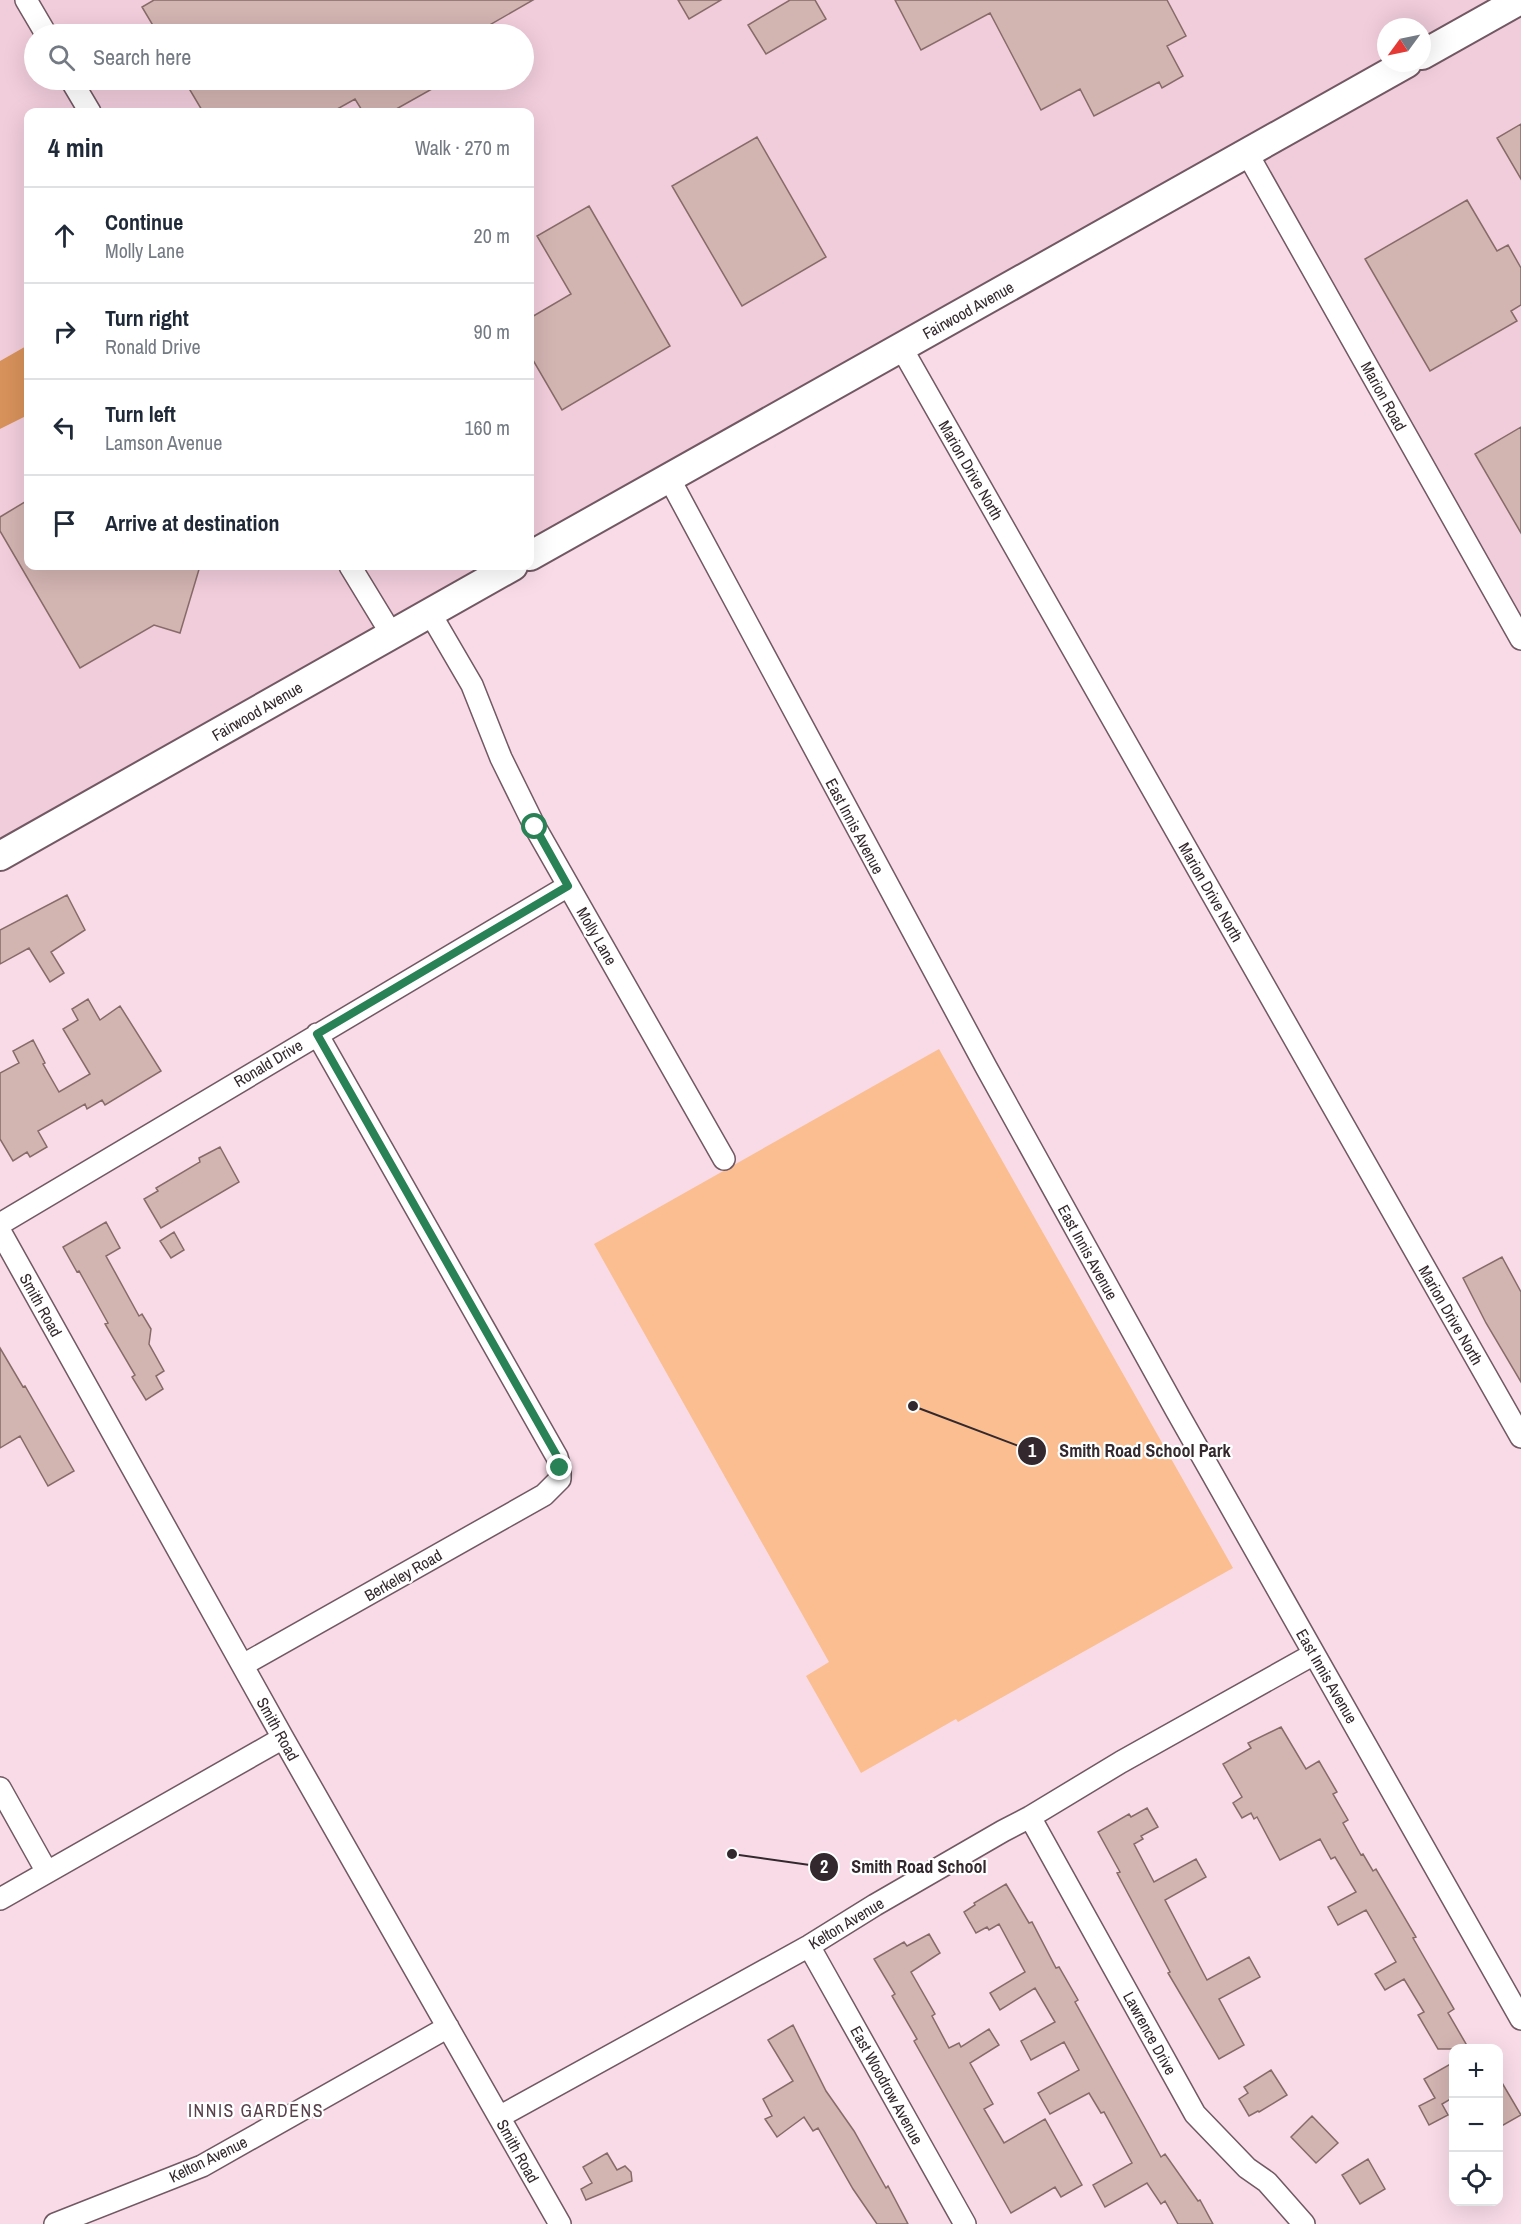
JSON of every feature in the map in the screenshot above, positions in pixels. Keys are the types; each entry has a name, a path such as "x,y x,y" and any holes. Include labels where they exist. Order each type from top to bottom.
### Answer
{"street":[{"path":"26,0 40,24"},
{"path":"1431,50 1520,0"},
{"name":"Fairwood Avenue","path":"534,554 1391,72"},
{"path":"77,90 88,108"},
{"name":"Marion Road","path":"1247,153 1521,639"},
{"name":"Marion Drive North","path":"902,347 1521,1437"},
{"name":"East Innis Avenue","path":"669,478 970,1039 1170,1400 1521,2019"},
{"path":"352,570 392,634"},
{"name":"Fairwood Avenue","path":"0,856 506,570"},
{"name":"Molly Lane","path":"430,613 472,685 501,758 535,827 724,1159"},
{"name":"Ronald Drive","path":"0,1224 568,886"},
{"name":"Berkeley Road","path":"243,1665 544,1495 560,1479 557,1456 317,1034"},
{"name":"Smith Road","path":"0,1232 283,1738 560,2224"},
{"name":"Kelton Avenue","path":"499,2117 808,1946 1121,1762 1314,1654"},
{"path":"0,1899 283,1738"},
{"path":"0,1788 47,1872"},
{"name":"Lawrence Drive","path":"1030,1817 1195,2114 1247,2168 1267,2182 1304,2224"},
{"name":"East Woodrow Avenue","path":"808,1946 966,2224"},
{"name":"Kelton Avenue","path":"56,2224 202,2166 448,2027"}],"shaded area":[{"path":"0,0 1521,0 1521,640 1249,157 534,558 534,108 24,108 24,347 0,361"},
{"path":"24,347 24,417 0,429 0,361"},
{"path":"24,417 24,570 513,570 0,860 0,429"},
{"path":"939,1049 1233,1568 958,1722 956,1719 861,1773 806,1676 829,1662 594,1244"}],"building":[{"path":"154,0 533,0 491,24 152,24 142,7"},
{"path":"678,0 721,0 689,19"},
{"path":"790,0 815,0 826,19 766,54 748,25"},
{"path":"895,0 1167,0 1186,36 1167,46 1183,76 1162,88 1159,82 1094,116 1080,89 1041,110 990,13 921,50"},
{"path":"190,90 430,90 398,108 361,108 355,99 339,108 201,108"},
{"path":"1521,124 1521,179 1497,138"},
{"path":"757,137 826,257 742,306 672,186"},
{"path":"1467,200 1497,251 1508,245 1521,268 1521,305 1511,311 1517,321 1430,371 1365,259"},
{"path":"589,206 670,346 562,410 534,362 534,316 571,294 537,236"},
{"path":"1521,427 1521,533 1475,454"},
{"path":"24,502 24,570 199,570 180,633 154,625 80,668 0,531 0,517"},
{"path":"67,895 85,930 51,952 64,973 50,982 29,948 0,964 0,930"},
{"path":"88,999 100,1020 120,1006 161,1071 105,1105 102,1100 87,1109 85,1104 38,1131 47,1147 30,1157 27,1152 13,1161 0,1139 0,1073 19,1063 13,1051 33,1040 59,1092 90,1074 63,1029 78,1020 72,1009"},
{"path":"220,1147 239,1182 161,1228 144,1199 158,1191 156,1188 200,1162 199,1158"},
{"path":"106,1222 120,1248 106,1256 139,1316 142,1314 151,1329 149,1344 164,1371 156,1376 163,1389 146,1400 132,1377 135,1375 105,1324 108,1323 63,1247"},
{"path":"174,1232 184,1250 171,1258 160,1241"},
{"path":"1502,1257 1521,1292 1521,1382 1486,1323 1463,1278"},
{"path":"0,1348 23,1387 25,1386 74,1471 48,1486 20,1436 0,1448"},
{"path":"1281,1727 1306,1769 1319,1761 1337,1792 1333,1794 1348,1820 1343,1823 1361,1855 1363,1854 1373,1871 1376,1869 1416,1937 1413,1938 1454,2009 1448,2013 1466,2044 1449,2044 1449,2049 1438,2049 1418,2015 1424,2012 1404,1979 1385,1990 1375,1974 1396,1962 1366,1910 1338,1925 1328,1907 1356,1892 1335,1857 1331,1859 1320,1839 1280,1860 1257,1817 1254,1819 1251,1813 1242,1818 1233,1803 1242,1797 1223,1764 1251,1748 1248,1743"},
{"path":"1147,1808 1158,1827 1141,1836 1143,1839 1134,1844 1154,1882 1196,1859 1206,1877 1165,1900 1207,1980 1249,1957 1260,1977 1219,1999 1244,2045 1219,2059 1168,1973 1170,1972 1117,1873 1120,1872 1098,1832 1129,1814 1131,1817"},
{"path":"1006,1884 1029,1923 1032,1922 1056,1968 1059,1967 1078,2000 1075,2002 1161,2157 1165,2154 1198,2201 1200,2200 1213,2224 1178,2224 1165,2201 1161,2204 1147,2183 1105,2207 1093,2185 1132,2163 1104,2112 1101,2113 1089,2093 1050,2114 1038,2093 1079,2070 1064,2042 1031,2060 1021,2041 1055,2022 1035,1988 1000,2010 990,1993 1025,1972 999,1924 989,1930 987,1927 976,1933 964,1912 975,1905 974,1903"},
{"path":"929,1934 940,1953 911,1972 935,2014 932,2016 949,2048 959,2043 961,2047 989,2029 999,2045 970,2063 993,2104 984,2109 1004,2143 1045,2119 1082,2185 1061,2197 1055,2187 1011,2213 914,2041 917,2039 892,1996 895,1994 874,1959 904,1942 907,1946"},
{"path":"793,2025 826,2091 854,2131 886,2188 888,2186 908,2224 877,2224 853,2189 818,2128 813,2131 804,2117 777,2137 765,2119 772,2116 763,2099 793,2081 768,2040"},
{"path":"1449,2065 1449,2100 1442,2104 1448,2115 1429,2125 1419,2106 1435,2098 1424,2079"},
{"path":"1271,2070 1287,2095 1249,2116 1239,2099 1248,2093 1244,2087"},
{"path":"1503,2084 1521,2115 1503,2125"},
{"path":"1312,2116 1338,2143 1316,2163 1291,2137"},
{"path":"607,2153 617,2170 625,2166 631,2172 632,2181 586,2200 581,2189 592,2183 583,2167"},
{"path":"1368,2159 1385,2189 1360,2204 1342,2175"}],"place":[{"name":"Smith Road School Park","path":"913,1406"},
{"name":"Smith Road School","path":"732,1854"}],"district":[{"name":"INNIS GARDENS","path":"256,2110"}],"route":[{"path":"535,827 568,886 317,1034 557,1456 560,1468"}]}
